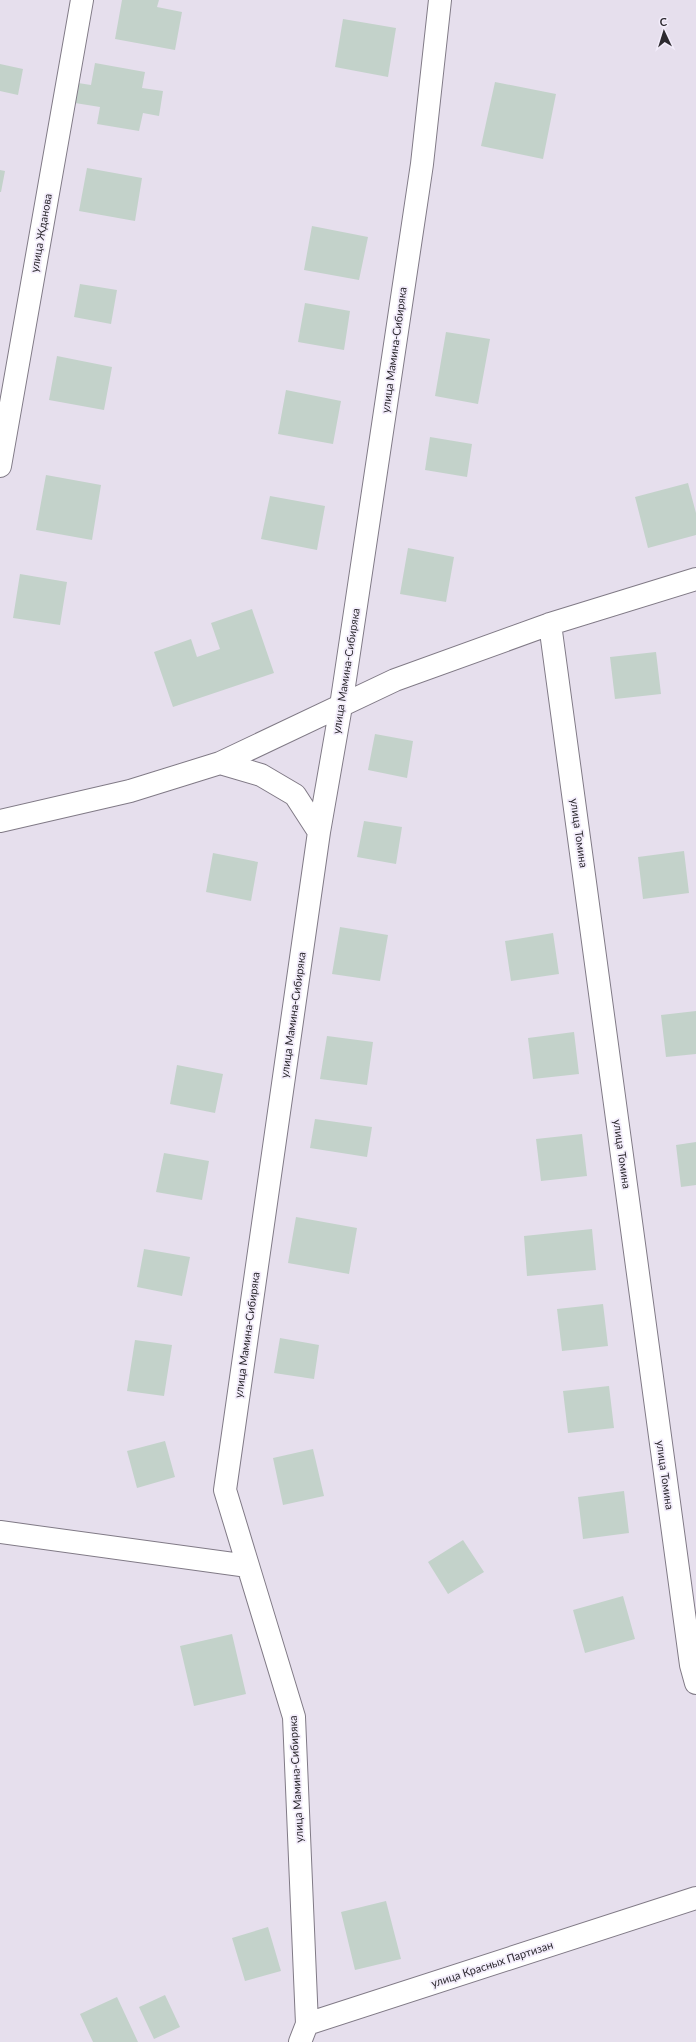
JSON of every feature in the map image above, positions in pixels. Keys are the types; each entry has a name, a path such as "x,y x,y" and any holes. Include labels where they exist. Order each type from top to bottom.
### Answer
{"street":[{"name":"улица Жданова","path":"0,466 82,0"},
{"name":"улица Мамина-Сибиряка","path":"303,2033 294,1717 225,1490 320,832 341,706 422,164 440,0"},
{"path":"0,821 130,791 220,763 395,680 550,624 696,579"},
{"name":"улица Томина","path":"550,624 689,1649 696,1683"},
{"path":"220,763 261,775 295,795 320,832"},
{"path":"0,1532 248,1566"},
{"name":"улица Красных Партизан","path":"303,2033 696,1898"}],"building":[{"path":"122,0 159,0 157,7 182,12 175,50 115,39"},
{"path":"343,19 396,28 388,77 335,67"},
{"path":"95,63 145,72 142,88 163,91 159,116 143,113 139,131 97,124 100,107 75,103 78,83 91,85"},
{"path":"0,64 23,69 18,95 0,91"},
{"path":"495,82 556,94 543,159 481,146"},
{"path":"87,168 142,178 135,221 79,211"},
{"path":"0,170 5,171 1,192 0,192"},
{"path":"312,226 368,237 359,280 304,270"},
{"path":"80,284 117,290 111,324 74,317"},
{"path":"305,303 350,311 344,350 298,342"},
{"path":"446,332 490,339 478,404 435,396"},
{"path":"57,356 112,367 104,410 49,400"},
{"path":"286,390 341,401 333,444 278,434"},
{"path":"430,437 472,444 467,477 425,470"},
{"path":"46,475 101,485 92,540 36,530"},
{"path":"688,483 696,513 696,535 648,548 635,497"},
{"path":"270,496 325,506 317,550 261,539"},
{"path":"408,548 454,557 446,602 400,594"},
{"path":"20,574 67,582 60,625 13,618"},
{"path":"252,609 274,673 173,707 154,652 191,639 197,657 220,649 211,623"},
{"path":"656,652 661,694 615,699 610,657"},
{"path":"375,734 413,741 407,778 368,770"},
{"path":"364,821 402,827 396,864 357,857"},
{"path":"684,851 689,893 643,899 638,857"},
{"path":"213,853 258,862 251,901 206,892"},
{"path":"340,927 388,935 380,981 332,974"},
{"path":"553,933 559,974 511,981 505,941"},
{"path":"696,1011 696,1054 666,1057 661,1015"},
{"path":"574,1032 579,1074 533,1079 528,1038"},
{"path":"327,1036 373,1042 367,1085 320,1079"},
{"path":"177,1065 223,1074 215,1113 170,1104"},
{"path":"315,1119 372,1127 367,1157 310,1148"},
{"path":"582,1134 587,1176 541,1181 536,1139"},
{"path":"696,1142 696,1185 681,1187 676,1145"},
{"path":"164,1153 209,1161 202,1200 156,1192"},
{"path":"296,1217 357,1228 349,1274 288,1263"},
{"path":"592,1229 596,1270 527,1276 524,1236"},
{"path":"144,1249 190,1257 182,1296 137,1287"},
{"path":"603,1304 608,1346 562,1351 557,1309"},
{"path":"280,1338 319,1345 314,1379 274,1373"},
{"path":"135,1340 172,1345 164,1396 127,1391"},
{"path":"609,1386 614,1428 568,1433 563,1391"},
{"path":"165,1441 175,1477 137,1488 127,1451"},
{"path":"313,1449 324,1496 283,1505 273,1458"},
{"path":"624,1491 629,1533 583,1539 578,1497"},
{"path":"463,1540 484,1572 448,1594 428,1562"},
{"path":"623,1596 635,1639 585,1653 573,1610"},
{"path":"232,1634 246,1694 194,1706 180,1646"},
{"path":"386,1901 401,1959 355,1970 341,1912"},
{"path":"268,1927 281,1971 245,1981 232,1938"},
{"path":"165,1995 180,2027 154,2039 139,2007"},
{"path":"117,1997 138,2042 93,2042 80,2014"}]}
